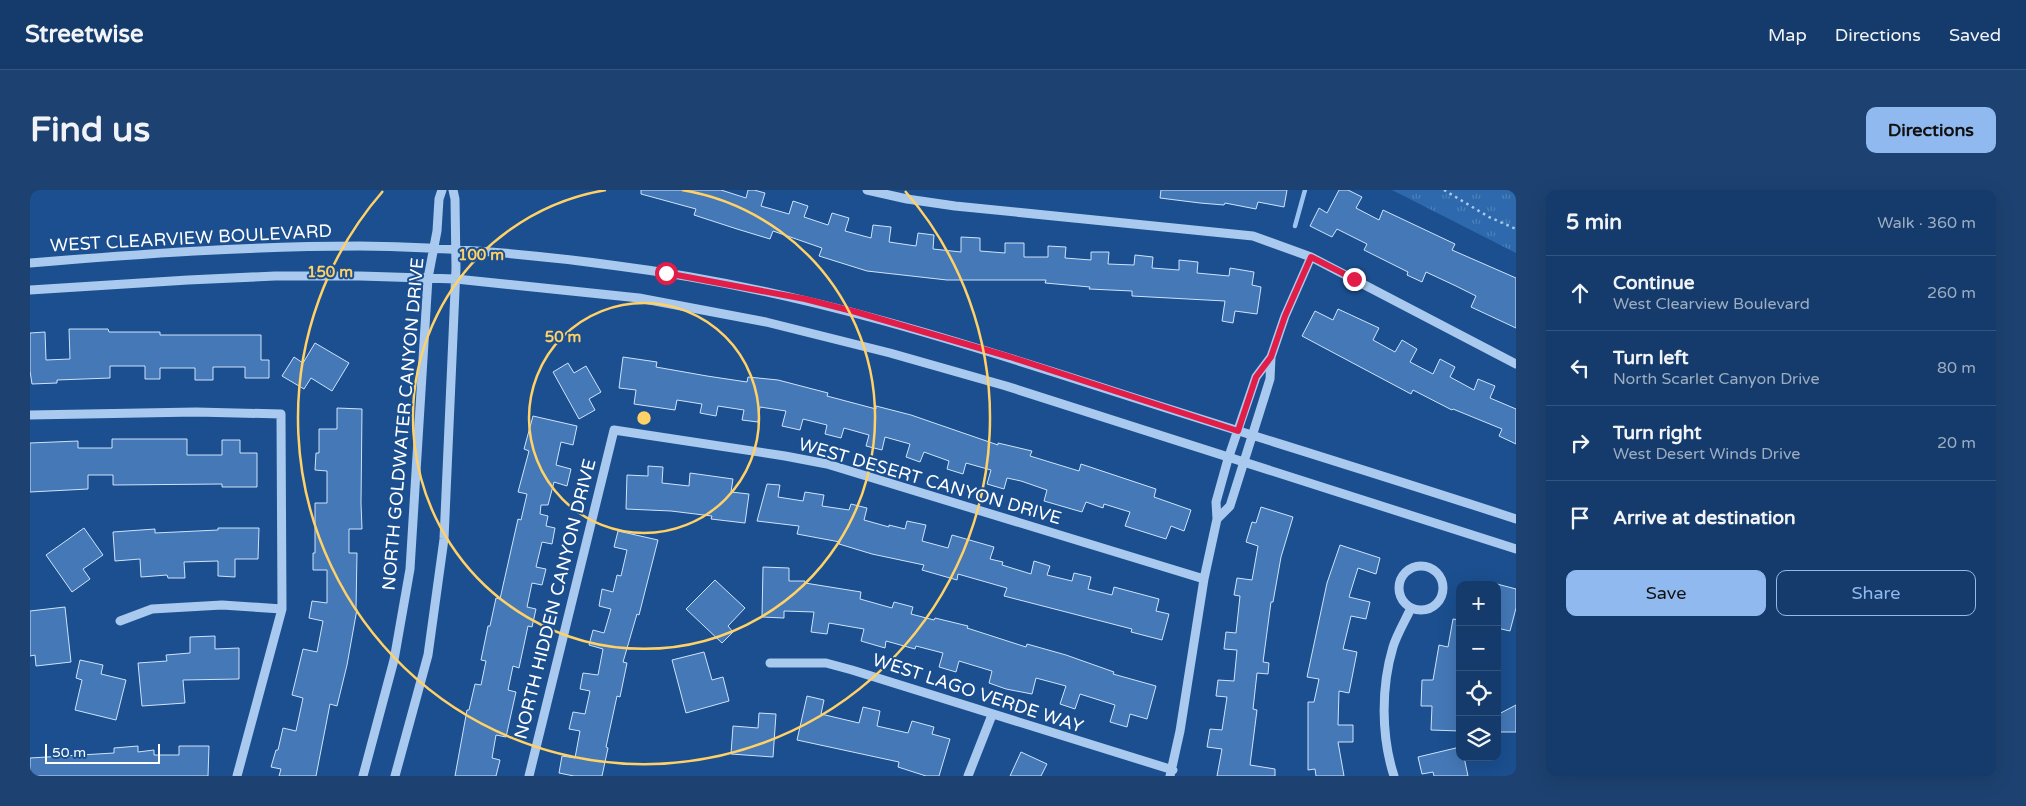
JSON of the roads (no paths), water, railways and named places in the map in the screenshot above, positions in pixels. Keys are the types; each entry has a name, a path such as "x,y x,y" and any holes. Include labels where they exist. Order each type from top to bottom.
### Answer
{"street":[{"name":"NORTH GOLDWATER CANYON DRIVE","path":"363,776 394,660 410,569 428,278 442,190"},
{"path":"395,776 428,655 444,539 456,279 455,200 453,190"},
{"path":"866,190 907,199 955,206 1253,236 1311,257 1516,364"},
{"name":"WEST CLEARVIEW BOULEVARD","path":"30,263 216,249 362,246 455,250 623,266 713,281 805,299 856,312 1010,357 1251,436 1516,519"},
{"path":"1217,519 1230,506 1270,379 1271,357 1285,316 1311,257"},
{"path":"30,290 275,276 428,278 456,279 639,298 802,330 1006,386 1228,459 1516,550"},
{"path":"1172,773 1204,579 1217,519 1216,502 1228,459 1256,377 1271,357"},
{"path":"30,415 186,412 281,414 282,609 236,776"},
{"name":"WEST DESERT CANYON DRIVE","path":"614,430 826,464 1204,579"},
{"name":"NORTH HIDDEN CANYON DRIVE","path":"529,776 614,430"},
{"path":"1414,567 1429,567 1441,576 1444,590 1442,597 1432,608 1418,610 1411,608 1405,604 1399,590 1402,576 1414,567"},
{"path":"120,621 152,609 222,605 282,609"},
{"path":"1394,776 1387,755 1385,720 1387,677 1394,646 1411,608"},
{"name":"WEST LAGO VERDE WAY","path":"770,663 826,663 852,670 1172,773"},
{"path":"968,776 992,715"}],"waterway":[{"path":"1295,226 1305,190"}]}
